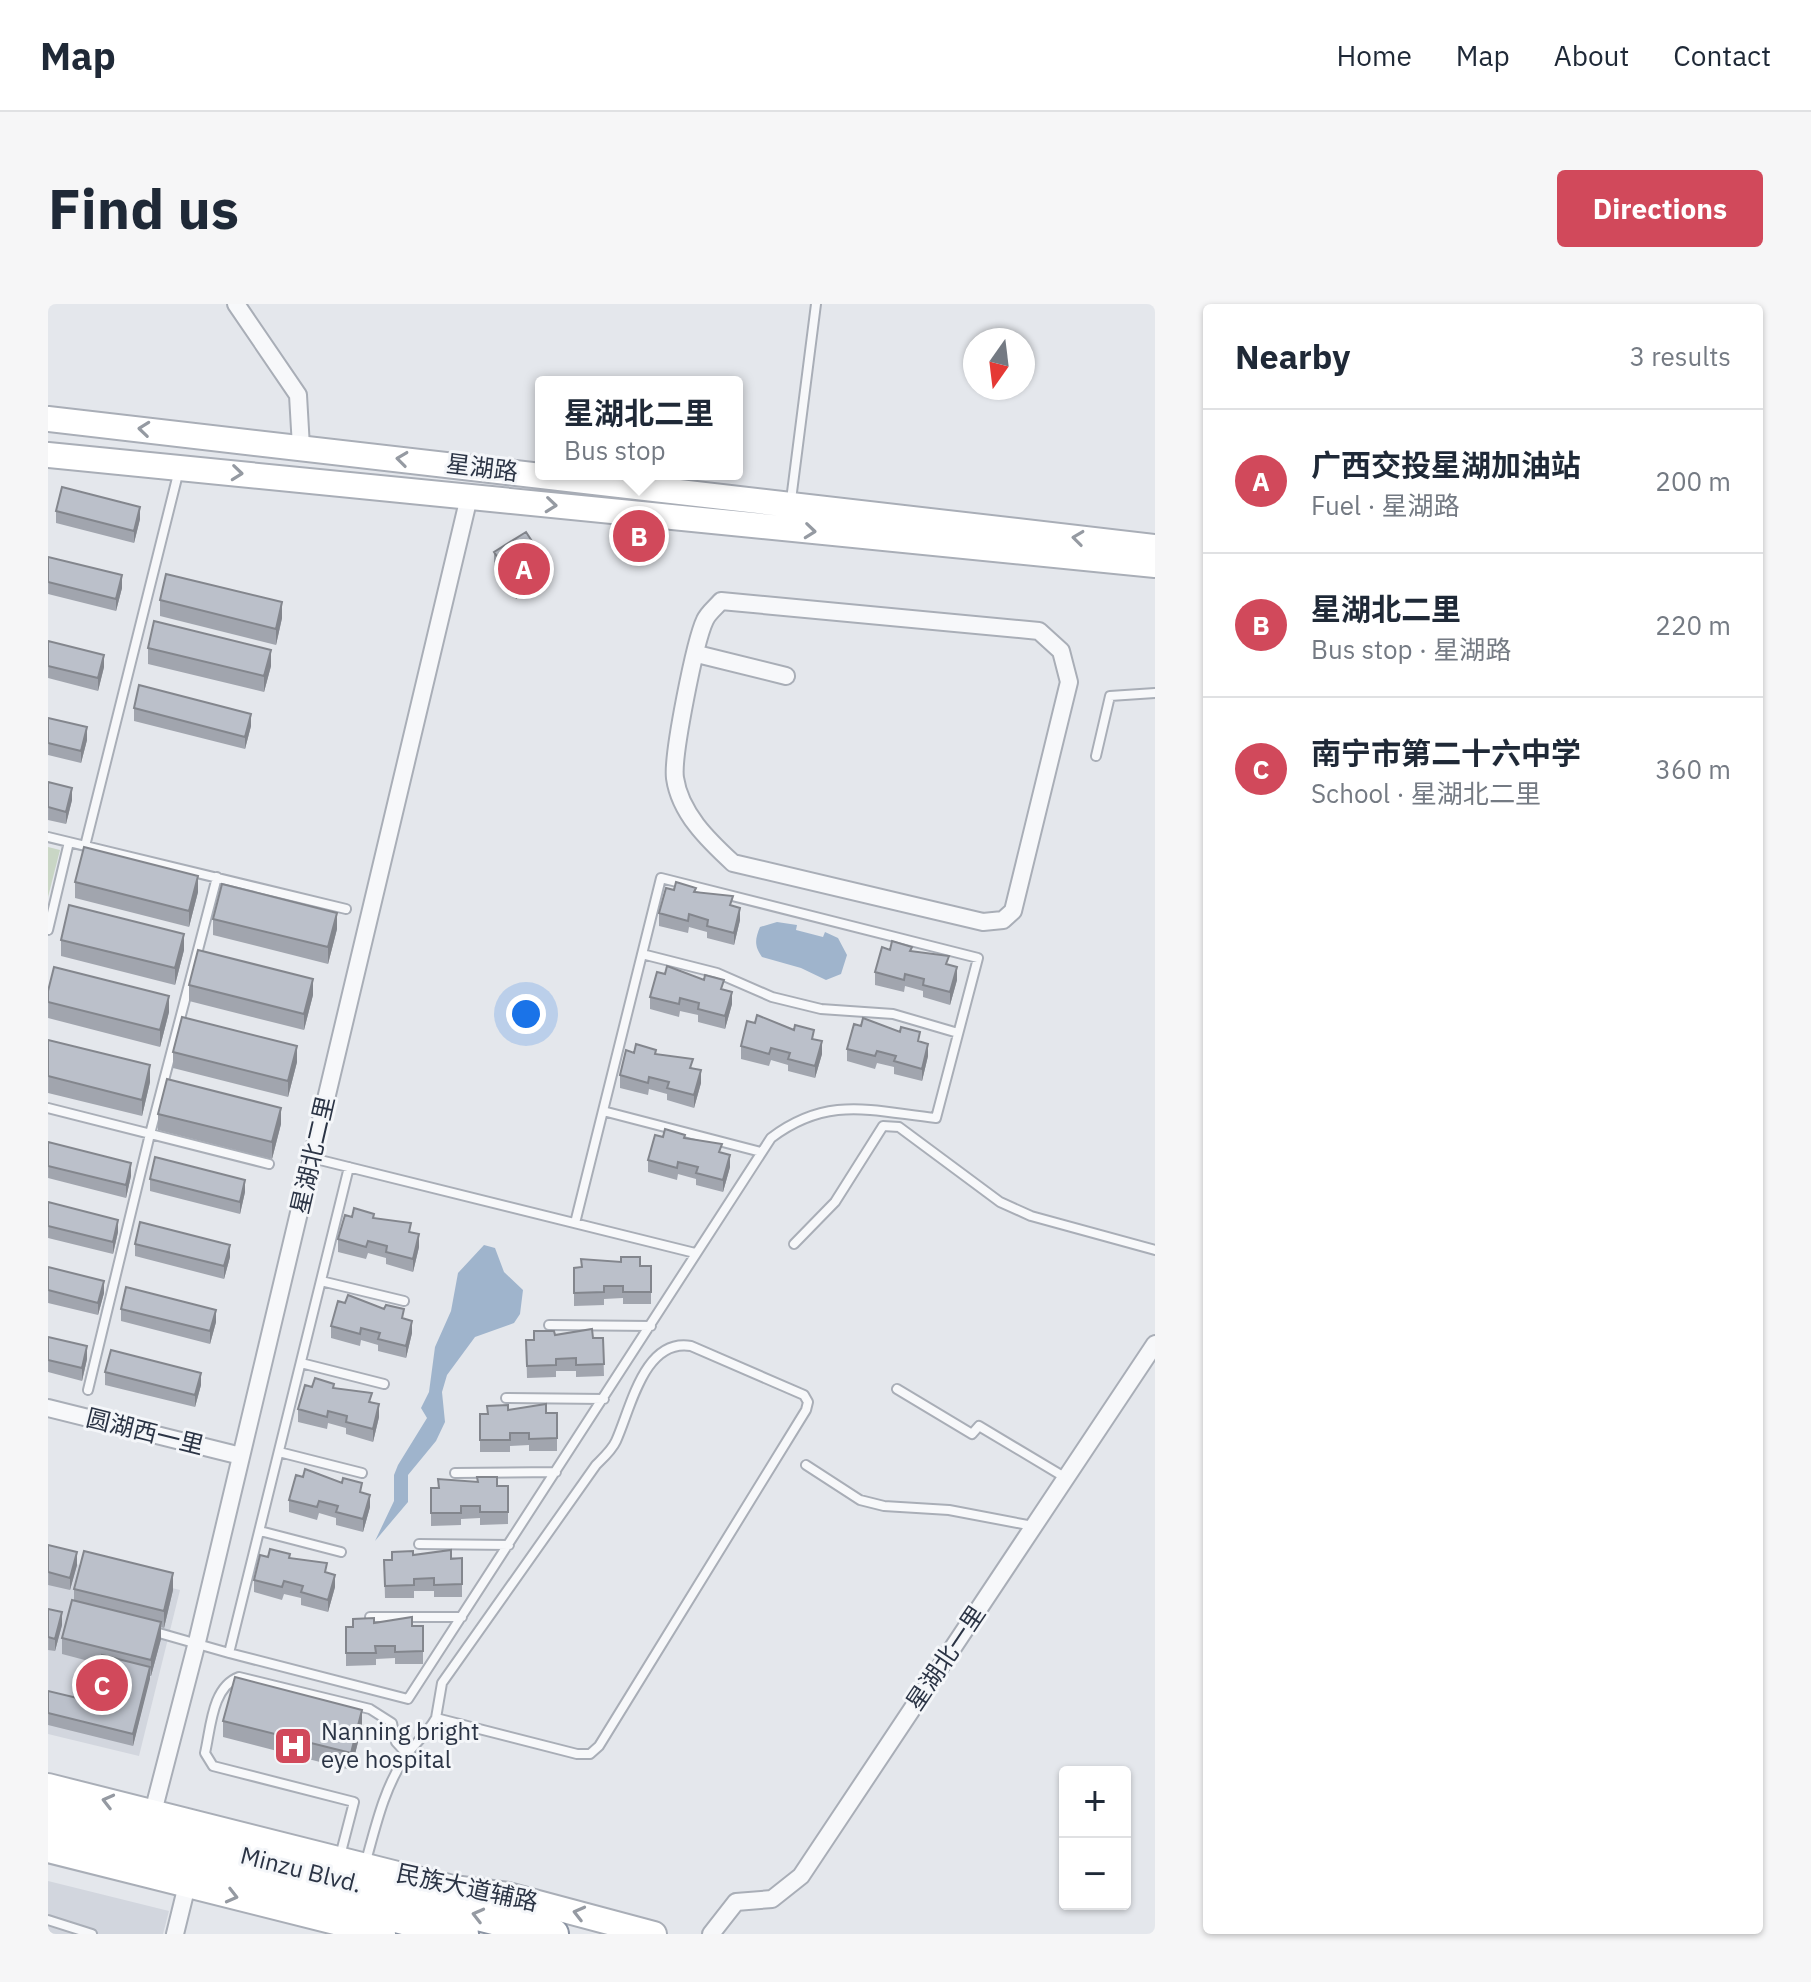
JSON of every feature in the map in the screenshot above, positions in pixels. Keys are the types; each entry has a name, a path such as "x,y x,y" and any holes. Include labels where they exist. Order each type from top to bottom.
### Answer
{"highway":[{"name":"Minzu Blvd.","path":"49,1837 200,1835 553,1934"},
{"name":"Minzu Blvd.","path":"49,1837 463,1934"}],"main road":[{"name":"星湖路","path":"48,419 535,475"},
{"name":"星湖路","path":"48,455 1155,565"},
{"name":"星湖路","path":"580,480 1155,547"},
{"name":"民族大道辅路","path":"48,1786 153,1812 200,1835 339,1859 453,1888 508,1895 654,1934"},
{"path":"49,1837 187,1885 383,1934"}],"street":[{"path":"236,304 298,395 301,447"},
{"name":"星湖北二里","path":"153,1812 197,1642 469,497"},
{"path":"721,601 1039,631 1061,651 1069,682 1013,911 1003,920 983,922 733,863 707,839 693,819 675,778 676,748 697,654 705,618 721,601"},
{"path":"697,654 786,676"},
{"name":"星湖北一里","path":"711,1934 736,1902 772,1899 801,1876 1155,1344"},
{"name":"圆湖西一里","path":"48,1408 241,1456"},
{"path":"175,1934 187,1885"}],"lane":[{"path":"791,505 816,304"},
{"path":"85,846 179,467"},
{"path":"1096,756 1110,696 1155,693"},
{"path":"48,837 346,909"},
{"path":"48,930 69,842"},
{"path":"88,1390 217,877"},
{"path":"140,1628 408,1699 761,1152 791,1123 819,1111 842,1108 936,1118 978,958 661,878 575,1223"},
{"path":"642,954 717,973 746,987 796,1003 821,1009 893,1014 958,1033"},
{"path":"48,1108 269,1164"},
{"path":"603,1111 761,1152"},
{"path":"794,1244 835,1202 883,1126 899,1127 1000,1202 1031,1216 1155,1250"},
{"path":"312,1158 695,1253"},
{"path":"229,1653 349,1167"},
{"path":"321,1281 404,1301"},
{"path":"549,1325 651,1326"},
{"path":"365,1866 384,1796 407,1754 425,1738 436,1718 442,1683 596,1465 615,1444 628,1408 657,1354 677,1344 691,1346 804,1395 808,1402 806,1410 599,1746 590,1754 577,1754 436,1718"},
{"path":"301,1363 384,1384"},
{"path":"897,1389 972,1434 979,1426 1066,1478"},
{"path":"506,1398 604,1399"},
{"path":"279,1452 362,1473"},
{"path":"806,1465 860,1500 884,1506 949,1510 1034,1526"},
{"path":"455,1473 556,1472"},
{"path":"260,1531 341,1552"},
{"path":"419,1544 509,1545"},
{"path":"370,1617 462,1617"},
{"path":"339,1859 354,1802 213,1766 207,1761 205,1753 220,1692 226,1682 239,1677 370,1709 392,1723 396,1742 407,1754"},
{"path":"48,1920 92,1934"}],"shaded area":[{"path":"48,1557 180,1590 139,1756 48,1734"},
{"path":"48,1881 169,1911 163,1934 48,1934"}],"green space":[{"path":"48,847 60,850 48,897"}],"water":[{"path":"777,922 797,925 796,930 823,937 825,932 838,938 847,955 841,974 826,980 801,968 762,957 756,942 760,927"},
{"path":"484,1245 495,1248 504,1272 523,1290 520,1314 514,1323 475,1337 447,1375 442,1392 445,1422 436,1441 408,1475 408,1502 375,1541 394,1501 394,1475 398,1465 427,1418 421,1408 429,1392 435,1347 451,1311 458,1273"}],"building":[{"path":"62,487 140,507 134,531 56,511"},
{"path":"526,532 548,566 516,586 494,552"},
{"path":"48,557 122,575 116,599 48,582"},
{"path":"166,574 282,602 276,629 160,600"},
{"path":"154,621 271,650 264,676 148,648"},
{"path":"48,641 104,655 98,678 48,666"},
{"path":"139,685 251,714 245,737 134,708"},
{"path":"48,718 87,727 81,751 48,743"},
{"path":"48,782 72,788 66,812 48,807"},
{"path":"84,847 198,876 189,911 75,882"},
{"path":"676,882 696,888 694,892 733,896 730,905 740,908 734,933 707,926 708,920 689,914 688,921 659,913 666,888 674,890"},
{"path":"222,884 337,913 328,947 213,919"},
{"path":"69,905 184,934 175,968 61,940"},
{"path":"892,941 912,947 910,951 949,956 946,964 957,967 950,992 923,985 924,979 905,974 904,980 875,972 882,947 890,950"},
{"path":"198,950 313,979 304,1014 189,985"},
{"path":"667,966 704,980 705,975 724,980 721,989 732,992 725,1016 698,1009 699,1003 680,998 679,1004 650,997 657,972 665,974"},
{"path":"54,967 169,996 160,1030 48,1002"},
{"path":"757,1015 794,1030 795,1025 814,1030 812,1039 822,1041 815,1066 788,1059 790,1053 771,1048 769,1054 741,1046 747,1021 755,1023"},
{"path":"182,1017 297,1046 288,1081 173,1052"},
{"path":"863,1018 900,1032 901,1027 920,1032 918,1041 928,1044 922,1069 894,1061 896,1056 877,1051 875,1056 847,1049 854,1024 861,1026"},
{"path":"48,1040 150,1065 142,1100 48,1076"},
{"path":"636,1044 656,1050 655,1054 693,1059 690,1068 701,1070 694,1095 667,1088 669,1082 649,1077 648,1083 620,1075 626,1050 634,1053"},
{"path":"167,1079 281,1108 272,1142 158,1114"},
{"path":"665,1129 685,1135 684,1138 722,1144 719,1152 730,1155 723,1180 696,1173 698,1167 678,1162 677,1168 648,1160 655,1135 663,1137"},
{"path":"48,1142 131,1163 126,1185 48,1166"},
{"path":"155,1157 245,1180 240,1202 150,1179"},
{"path":"48,1202 118,1220 113,1242 48,1226"},
{"path":"354,1208 374,1214 373,1218 411,1223 409,1232 419,1234 413,1259 386,1252 387,1246 368,1241 366,1247 338,1239 345,1215 352,1217"},
{"path":"140,1222 230,1245 224,1266 135,1244"},
{"path":"621,1257 640,1257 640,1266 651,1266 651,1292 623,1292 623,1286 604,1286 604,1292 574,1293 574,1268 582,1267 581,1259 621,1262"},
{"path":"48,1267 104,1281 98,1303 48,1290"},
{"path":"126,1287 216,1310 210,1331 121,1309"},
{"path":"348,1295 384,1309 386,1305 404,1309 402,1318 412,1321 406,1346 378,1339 380,1333 361,1328 360,1334 331,1326 338,1301 345,1303"},
{"path":"592,1329 593,1338 603,1338 604,1364 576,1365 576,1358 556,1359 556,1365 527,1366 526,1340 534,1340 534,1331 554,1331 555,1335"},
{"path":"48,1337 87,1346 82,1368 48,1360"},
{"path":"111,1350 201,1373 195,1395 105,1372"},
{"path":"315,1378 334,1384 333,1388 372,1393 369,1402 379,1404 373,1429 346,1422 347,1416 328,1411 327,1417 298,1409 305,1385 312,1387"},
{"path":"546,1404 546,1413 557,1413 557,1438 529,1439 529,1433 510,1433 510,1440 480,1440 480,1414 488,1414 487,1406 508,1405 508,1410"},
{"path":"305,1469 342,1483 343,1478 362,1483 360,1492 370,1495 363,1519 336,1512 338,1506 319,1501 317,1507 289,1500 296,1475 303,1477"},
{"path":"477,1477 497,1477 497,1486 508,1486 508,1512 480,1512 480,1506 461,1506 461,1513 431,1513 431,1488 439,1488 438,1479 478,1482"},
{"path":"48,1545 77,1552 70,1578 48,1572"},
{"path":"270,1549 290,1554 289,1558 327,1563 325,1572 335,1575 328,1600 301,1592 303,1586 284,1581 282,1587 254,1580 260,1555 268,1557"},
{"path":"451,1550 451,1559 462,1558 462,1584 434,1585 434,1578 414,1579 414,1585 385,1586 384,1560 392,1560 392,1552 413,1551 413,1555"},
{"path":"84,1551 173,1573 164,1611 74,1589"},
{"path":"72,1600 161,1622 151,1660 62,1638"},
{"path":"48,1609 62,1612 55,1639 48,1637"},
{"path":"412,1617 412,1626 423,1626 423,1651 395,1652 395,1646 375,1646 376,1653 346,1653 346,1627 353,1627 353,1619 374,1618 374,1623"},
{"path":"102,1655 150,1667 133,1734 48,1713 48,1691 115,1707 122,1681 97,1675"},
{"path":"235,1677 362,1710 351,1753 223,1721"}],"place":[{"name":"星湖北二里","path":"639,536"},
{"name":"广西交投星湖加油站","path":"524,569"},
{"name":"南宁市第二十六中学","path":"102,1685"},
{"name":"Nanning bright eye hospital","path":"293,1746"}]}
